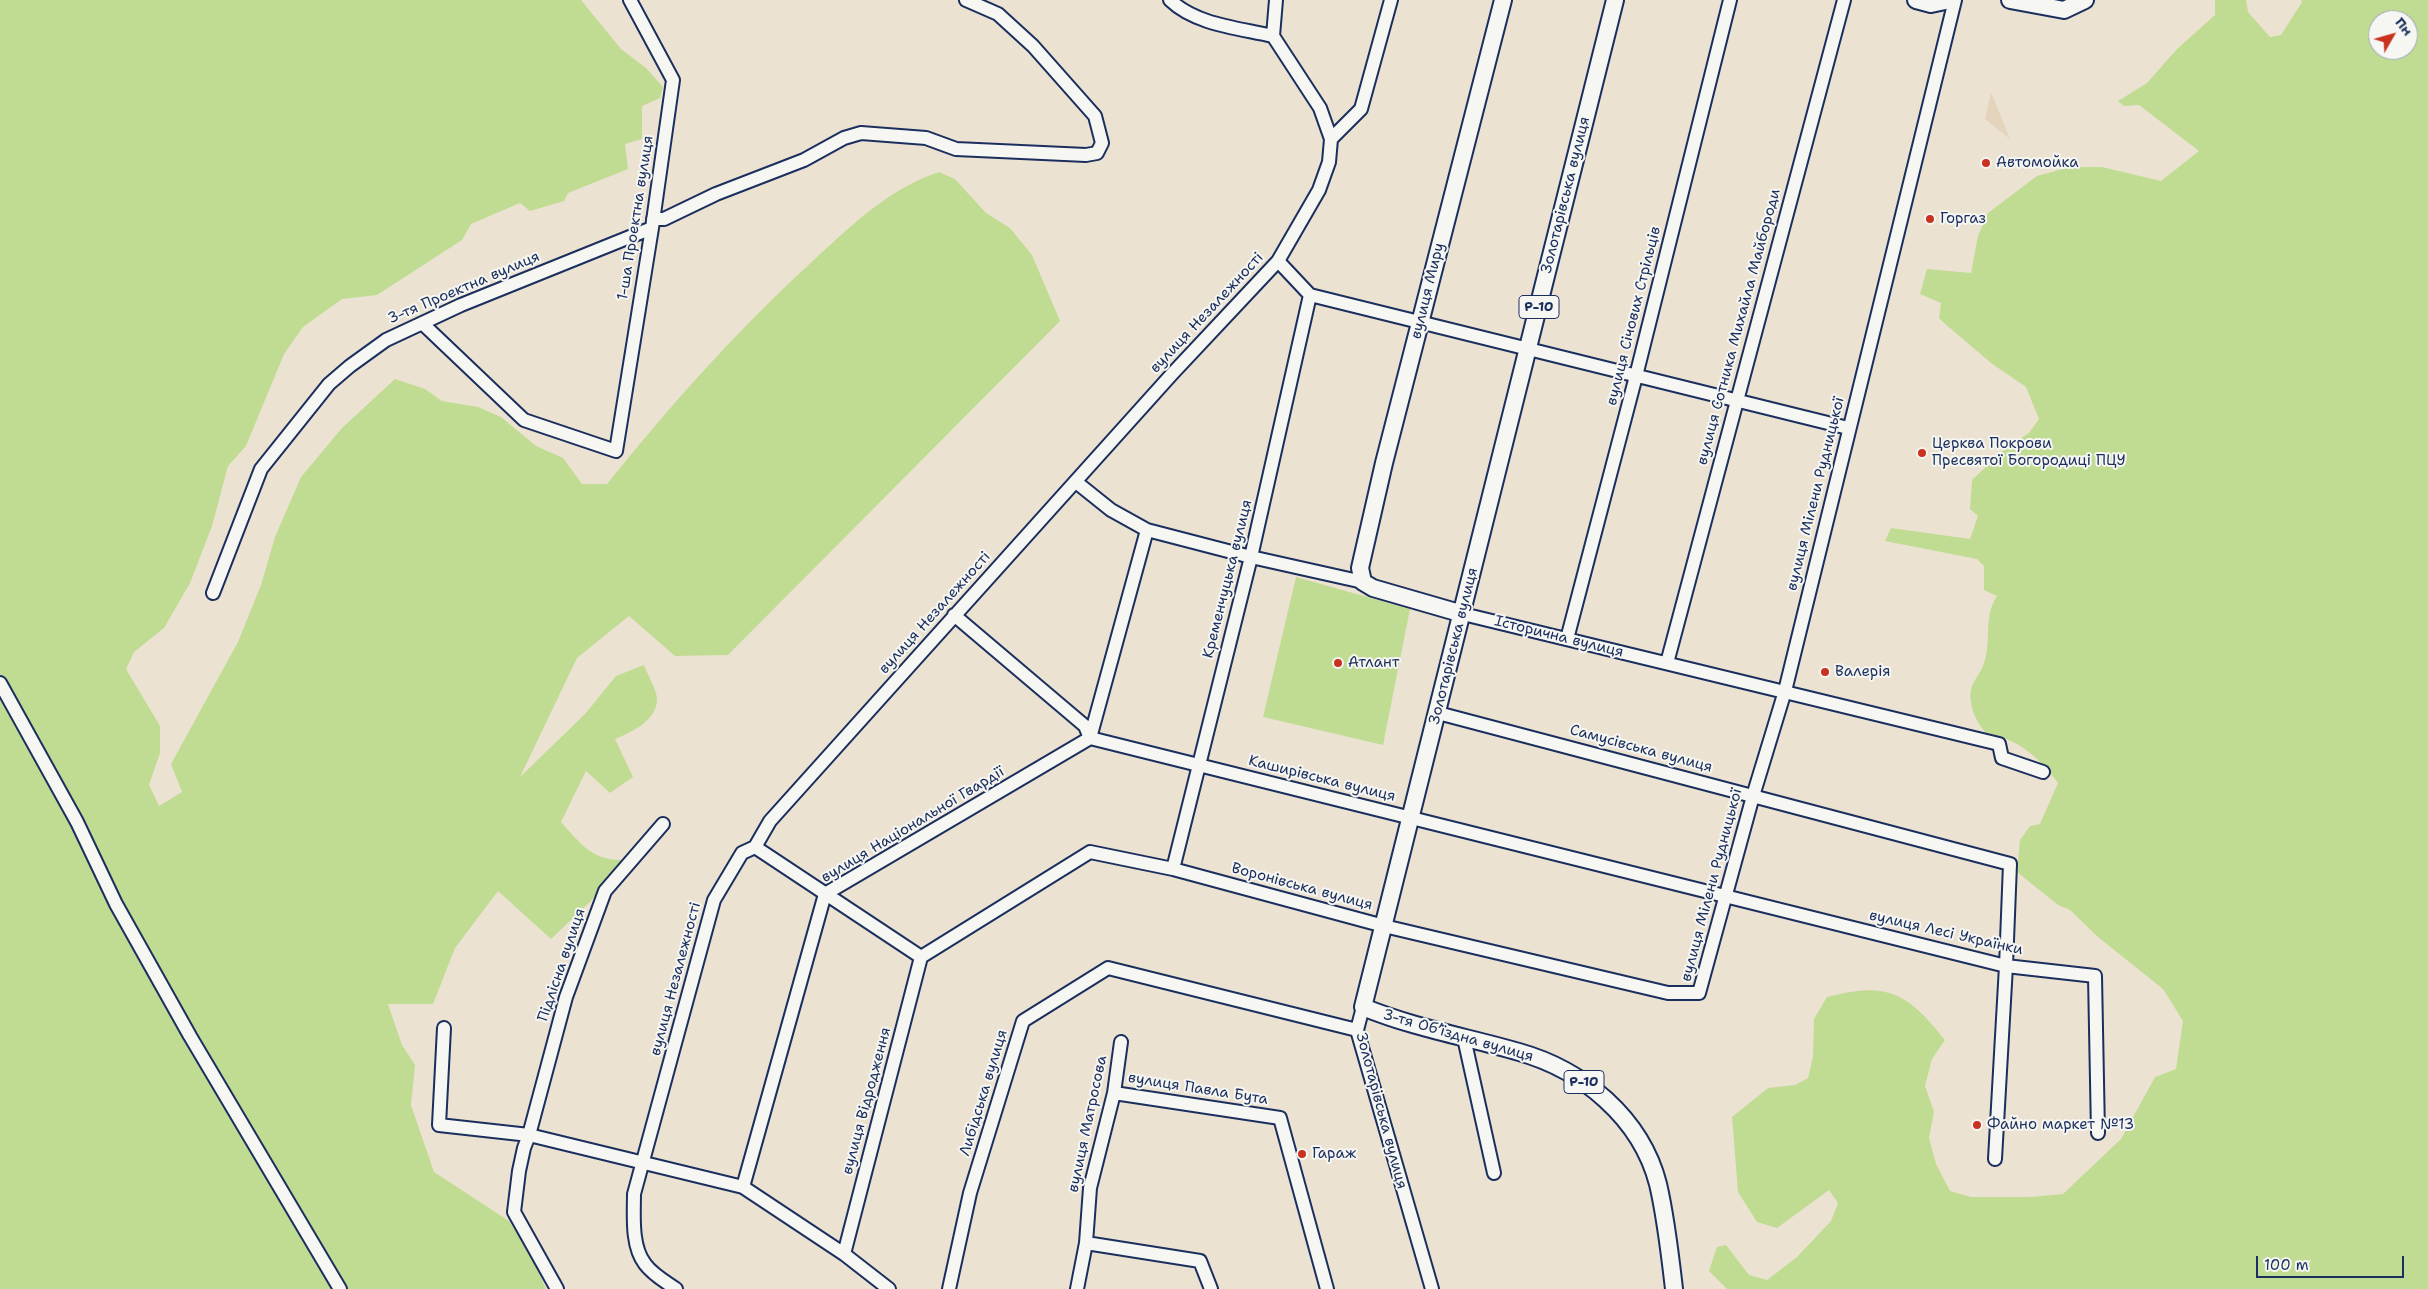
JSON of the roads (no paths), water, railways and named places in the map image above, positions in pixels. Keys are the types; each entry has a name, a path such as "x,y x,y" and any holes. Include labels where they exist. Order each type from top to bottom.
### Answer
{"main road":[{"name":"вулиця Миру","path":"1363,582 1360,568 1502,0"},
{"name":"Золотарівська вулиця","path":"1364,1007 1615,0"},
{"path":"1916,0 1931,4 1950,0"},
{"path":"2010,0 2064,10 2085,0"},
{"name":"Історична вулиця","path":"1363,582 1373,588 1463,614"},
{"name":"3-тя Обʼїздна вулиця","path":"1364,1007 1404,1022 1521,1052 1564,1070 1593,1088 1624,1117 1646,1153 1658,1183 1674,1289"}],"street":[{"name":"1-ша Проектна вулиця","path":"422,323 524,420 616,451 653,224 673,80 630,0"},
{"name":"3-тя Проектна вулиця","path":"213,593 261,469 329,384 386,340 461,305 653,224 716,194 804,160 844,138 861,133 926,138 956,149 1086,155 1096,153 1102,143 1095,116 1033,46 998,14 966,0"},
{"path":"1170,0 1181,11 1212,22 1273,36 1276,0"},
{"path":"1330,139 1361,109 1391,0"},
{"name":"вулиця Січових Стрільців","path":"1567,639 1636,376 1730,0"},
{"name":"вулиця Сотника Михайла Майбороди","path":"1666,662 1844,0"},
{"name":"вулиця Мілени Рудницької","path":"1699,993 1753,796 1785,691 1848,428 1955,0"},
{"name":"вулиця Незалежності","path":"676,1289 644,1264 637,1246 634,1194 714,900 742,853 755,847 770,821 1172,374 1278,261 1319,190 1329,162 1330,139 1320,108 1273,36"},
{"path":"1278,261 1310,295 1528,348 1736,402 1848,428"},
{"name":"Кременчуцька вулиця","path":"1173,869 1250,557 1310,295"},
{"name":"Історична вулиця","path":"1076,482 1111,510 1147,530 1250,557 1363,582"},
{"path":"1090,738 1147,530"},
{"name":"Історична вулиця","path":"1463,614 2000,744 2002,758 2043,772"},
{"path":"954,615 1085,726 1090,738"},
{"path":"0,683 77,822 116,904 190,1036 340,1289"},
{"name":"Самусівська вулиця","path":"1438,713 2010,864 2006,966"},
{"name":"Каширівська вулиця","path":"1090,738 1726,896"},
{"name":"вулиця Національної Гвардії","path":"743,1187 825,894 1090,738"},
{"name":"Підлісна вулиця","path":"558,1289 514,1212 519,1170 524,1148 530,1136 566,996 605,891 663,824"},
{"path":"755,847 921,956"},
{"name":"Воронівська вулиця","path":"921,956 1090,852 1173,869 1384,926 1668,993 1699,993"},
{"name":"вулиця Лесі Українки","path":"1726,896 2006,966 2096,976 2098,1133"},
{"name":"вулиця Відродження","path":"844,1254 921,956"},
{"path":"1995,1159 2006,966"},
{"name":"Либідська вулиця","path":"949,1289 970,1193 1023,1021 1108,968 1357,1030"},
{"name":"Золотарівська вулиця","path":"1364,1007 1357,1030 1432,1289"},
{"path":"444,1028 439,1125 530,1136 642,1161 743,1187 844,1254 889,1289"},
{"path":"1464,1038 1494,1173"},
{"name":"вулиця Матросова","path":"1086,1243 1090,1188 1114,1093 1121,1042"},
{"name":"вулиця Павла Бута","path":"1114,1093 1280,1118 1327,1289"},
{"path":"1078,1289 1086,1243 1200,1261 1211,1289"}],"place":[{"name":"Автомойка","path":"1986,163"},
{"name":"Горгаз","path":"1930,219"},
{"name":"Церква Покрови Пресвятої Богородиці ПЦУ","path":"1922,453"},
{"name":"Атлант","path":"1338,663"},
{"name":"Валерія","path":"1825,672"},
{"name":"Файно маркет №13","path":"1977,1125"},
{"name":"Гараж","path":"1302,1154"}]}
